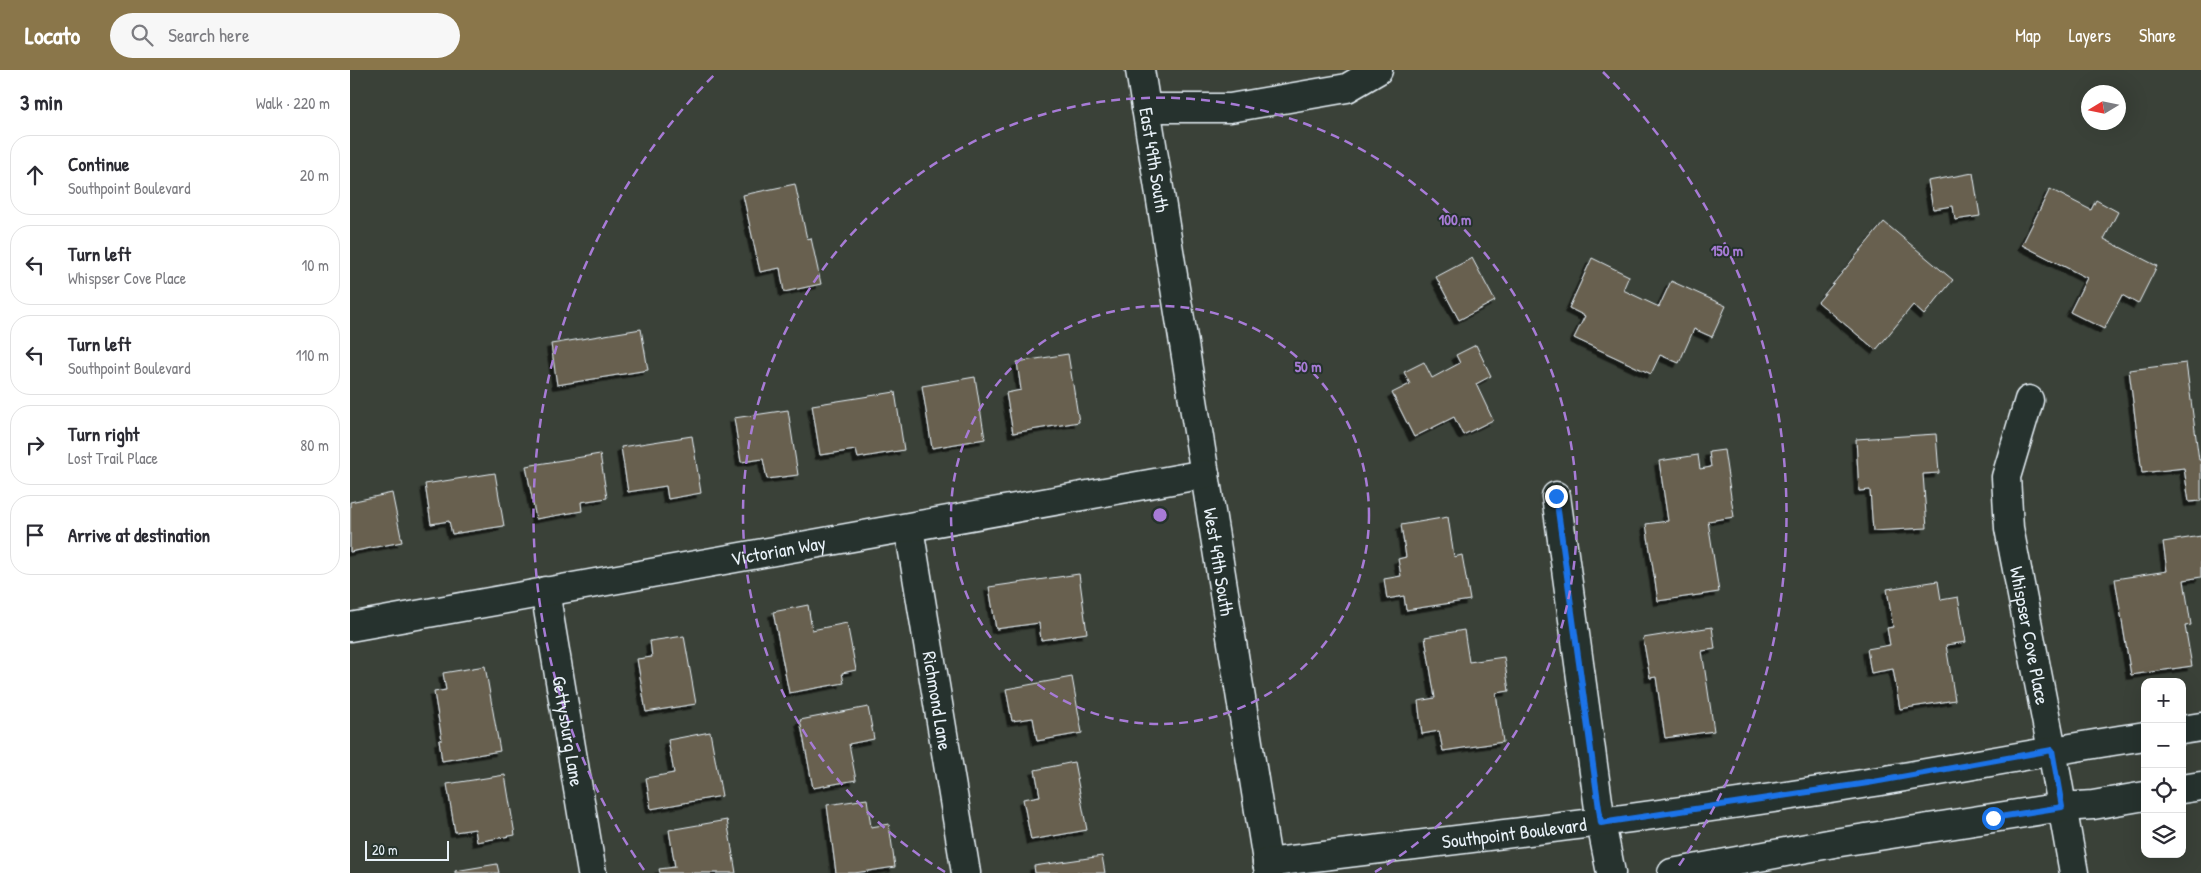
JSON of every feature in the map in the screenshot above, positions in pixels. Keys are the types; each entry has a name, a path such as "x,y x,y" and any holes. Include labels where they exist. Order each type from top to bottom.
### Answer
{"street":[{"name":"East 49th South","path":"1140,70 1169,249"},
{"path":"1146,108 1240,106 1347,88 1378,70"},
{"name":"West 49th South","path":"1169,249 1268,868"},
{"name":"Whispser Cove Place","path":"2029,400 2006,477 2009,528 2074,873"},
{"name":"Victorian Way","path":"350,627 1205,474"},
{"path":"1556,496 1601,823 1612,873"},
{"name":"Richmond Lane","path":"909,528 966,873"},
{"name":"Gettysburg Lane","path":"545,591 592,873"},
{"path":"2186,729 2201,727"},
{"name":"Southpoint Boulevard","path":"1268,868 1601,823 1868,783 2052,750 2141,737"},
{"path":"2186,788 2201,786"},
{"path":"1672,873 1834,843 2062,807 2093,805 2141,797"}],"building":[{"path":"1973,173 1980,216 1955,220 1953,206 1933,209 1928,181"},
{"path":"795,184 807,239 811,238 821,284 784,292 780,268 760,272 743,195"},
{"path":"2050,189 2091,210 2096,200 2118,212 2104,239 2157,266 2138,304 2122,295 2104,329 2070,312 2087,278 2022,245"},
{"path":"1884,222 1953,280 1924,315 1913,305 1876,350 1818,302"},
{"path":"1472,258 1495,301 1459,320 1436,277"},
{"path":"1592,258 1629,276 1623,290 1659,307 1671,281 1726,306 1712,337 1694,329 1679,363 1660,355 1651,374 1574,338 1585,316 1569,308"},
{"path":"641,329 648,370 557,385 551,344"},
{"path":"1476,345 1491,376 1476,384 1493,420 1463,435 1454,417 1414,437 1392,393 1410,384 1404,372 1424,362 1432,378 1460,363 1456,355"},
{"path":"1068,354 1079,422 1013,433 1006,393 1021,390 1017,362"},
{"path":"2186,363 2199,460 2201,460 2201,501 2189,502 2184,468 2142,473 2129,370"},
{"path":"975,377 985,439 932,448 922,386"},
{"path":"895,392 904,450 858,458 856,450 820,455 812,405"},
{"path":"788,410 798,475 767,479 763,459 741,462 734,418"},
{"path":"1936,434 1939,473 1923,474 1927,528 1873,531 1870,490 1859,491 1856,439"},
{"path":"692,436 701,493 668,499 666,486 628,492 621,447"},
{"path":"1724,450 1734,517 1708,521 1719,592 1658,601 1646,524 1668,521 1659,461 1698,455 1700,469 1711,467 1709,452"},
{"path":"600,454 607,498 581,502 582,511 536,519 526,466"},
{"path":"495,473 504,526 452,534 449,521 431,524 425,484"},
{"path":"392,493 402,542 350,552 350,502"},
{"path":"1448,517 1454,557 1462,555 1470,600 1406,610 1404,596 1387,599 1384,579 1401,576 1398,559 1406,557 1401,525"},
{"path":"2201,536 2201,577 2184,580 2191,625 2185,626 2192,666 2131,675 2115,579 2167,571 2163,542"},
{"path":"1079,574 1087,633 1041,640 1039,623 996,629 989,587"},
{"path":"1938,581 1941,600 1958,597 1966,642 1946,645 1955,700 1900,709 1893,669 1871,673 1867,649 1890,645 1887,628 1893,627 1887,589"},
{"path":"808,605 812,630 847,623 856,670 842,673 844,683 789,693 773,612"},
{"path":"1712,627 1715,649 1702,651 1714,731 1665,738 1656,677 1650,678 1643,638"},
{"path":"1464,630 1469,662 1504,657 1509,691 1496,693 1503,742 1443,751 1439,731 1422,734 1418,701 1435,698 1425,637"},
{"path":"684,636 696,704 646,712 637,659 652,657 650,641"},
{"path":"485,666 500,751 442,761 439,740 442,740 434,692 446,690 443,673"},
{"path":"1072,677 1082,733 1037,741 1033,718 1012,721 1006,689"},
{"path":"868,707 874,739 849,744 856,780 813,788 800,720"},
{"path":"710,732 722,796 651,809 646,778 674,773 668,740"},
{"path":"1074,762 1087,830 1031,840 1023,799 1040,796 1035,770"},
{"path":"505,775 515,835 477,842 475,829 455,832 447,784"},
{"path":"867,799 871,827 889,824 895,867 855,873 836,873 827,805"},
{"path":"727,820 736,873 660,873 659,869 675,867 669,830"},
{"path":"1102,856 1105,873 1035,873 1034,866"},
{"path":"497,864 499,873 455,873 455,871"}],"route":[{"path":"1556,496 1601,823 1868,783 2052,750 2062,807 1993,818"}]}
